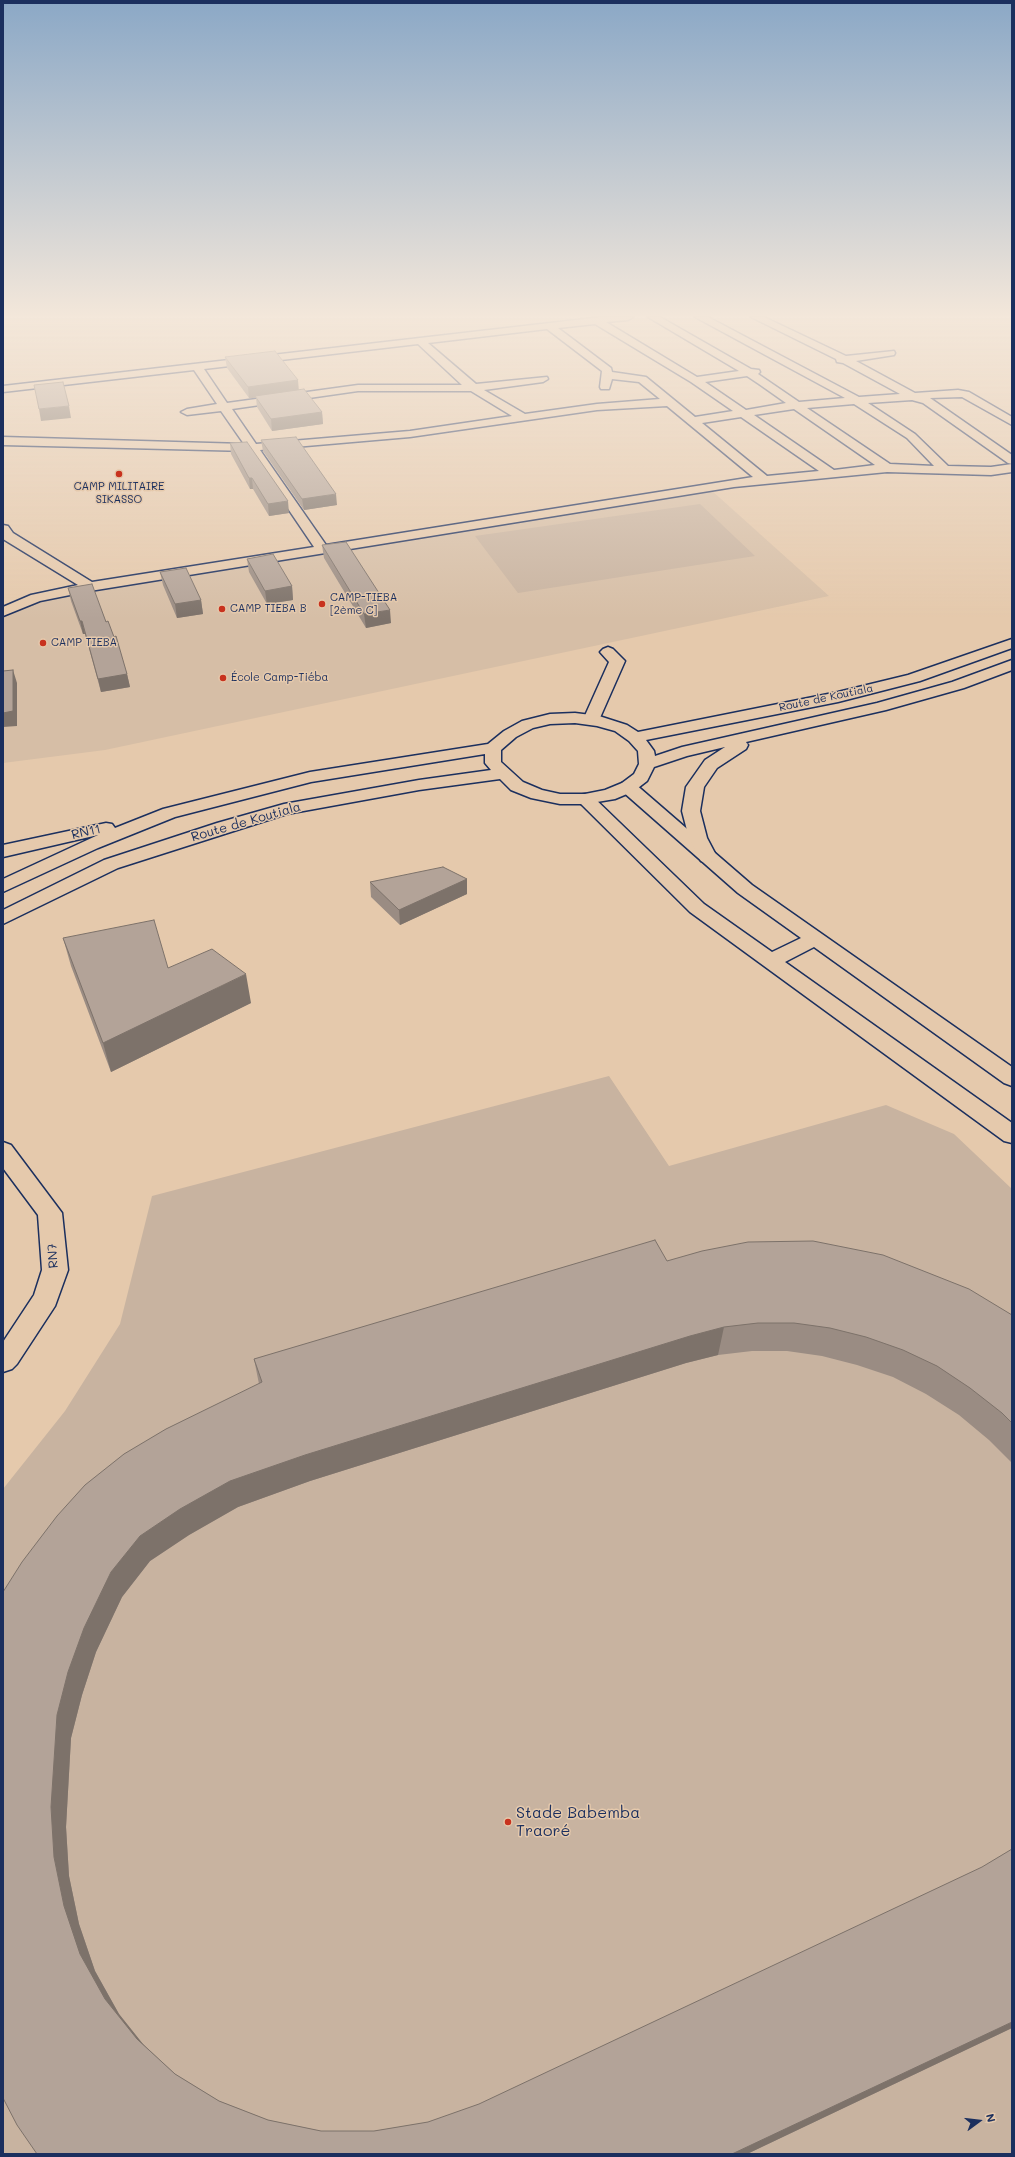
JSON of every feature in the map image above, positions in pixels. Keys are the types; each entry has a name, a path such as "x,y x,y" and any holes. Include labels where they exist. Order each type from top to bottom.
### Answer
{"main road":[{"path":"232,418 323,550"},
{"path":"3,455 5,442 253,448 410,434 524,418"},
{"path":"690,418 765,481"},
{"path":"694,421 714,418"},
{"path":"750,418 832,474"},
{"path":"815,418 887,468"},
{"path":"882,418 911,436 945,470"},
{"path":"953,418 1012,460"},
{"path":"3,612 36,598 90,587 726,484 887,468 992,471 1012,468"},
{"path":"3,530 8,536 90,587"},
{"name":"Route de Koutiala","path":"635,737 838,697 914,678 1012,643"},
{"path":"591,720 618,661 608,652"},
{"name":"Route de Koutiala","path":"647,764 682,752 880,708 958,685 1012,665"},
{"path":"575,718 591,720 621,728 635,737 646,751 647,764 641,777 628,787 608,795 585,799 560,799 537,794 517,786 502,774 493,763 493,748 510,734 528,724 550,719 575,718"},
{"path":"708,857 698,838 692,811 695,787 711,764 742,744 821,722"},
{"name":"RN11","path":"3,851 310,777 493,748"},
{"name":"Route de Koutiala","path":"3,918 112,864 269,813 419,785 502,774"},
{"path":"628,787 745,889 1012,1078"},
{"path":"585,799 697,908 1012,1135"},
{"name":"RN11","path":"3,886 92,844 169,812"},
{"path":"770,961 814,939"},
{"name":"RN7","path":"3,1151 50,1213 55,1270 46,1299 8,1356 3,1361"}],"shaded area":[{"name":"École Camp-Tiéba","path":"710,489 829,596 105,750 3,763 3,606"},
{"path":"700,504 755,556 518,593 475,536"},
{"name":"Stade Babemba Traoré","path":"609,1076 669,1166 886,1105 954,1134 1012,1189 1012,2154 3,2154 3,1489 65,1411 120,1324 152,1196"}],"building":[{"path":"296,437 336,494 302,499 261,440"},
{"path":"247,442 288,501 268,504 252,478 249,478 230,443"},
{"path":"346,542 390,610 364,614 322,545"},
{"path":"273,554 292,586 265,591 247,559"},
{"path":"186,568 201,600 175,604 160,572"},
{"path":"92,584 106,622 108,621 114,637 116,636 127,674 98,679 82,621 80,621 68,588"},
{"path":"13,670 13,711 3,713 3,671"},
{"path":"443,867 467,879 399,910 370,882"},
{"path":"154,920 168,968 212,949 246,974 103,1043 63,938"},
{"path":"655,1240 667,1261 702,1251 748,1242 813,1241 883,1255 969,1289 1012,1315 1012,1423 1002,1413 970,1388 937,1366 903,1350 866,1337 830,1328 794,1323 758,1323 724,1327 690,1336 305,1455 230,1481 180,1509 140,1536 111,1572 84,1628 68,1672 57,1715 51,1807 54,1857 64,1906 80,1954 105,1999 137,2039 175,2074 219,2101 268,2120 321,2131 374,2131 428,2122 479,2104 982,1867 1012,1849 1012,2022 732,2154 37,2154 17,2125 3,2098 3,1592 22,1562 57,1516 85,1485 124,1454 166,1429 262,1382 254,1359"}],"place":[{"name":"CAMP MILITAIRE SIKASSO","path":"119,474"},
{"name":"CAMP-TIEBA [2ème C]","path":"322,604"},
{"name":"CAMP TIEBA B","path":"222,609"},
{"name":"CAMP TIEBA","path":"43,643"},
{"name":"École Camp-Tiéba","path":"223,678"},
{"name":"Stade Babemba Traoré","path":"508,1822"}]}
